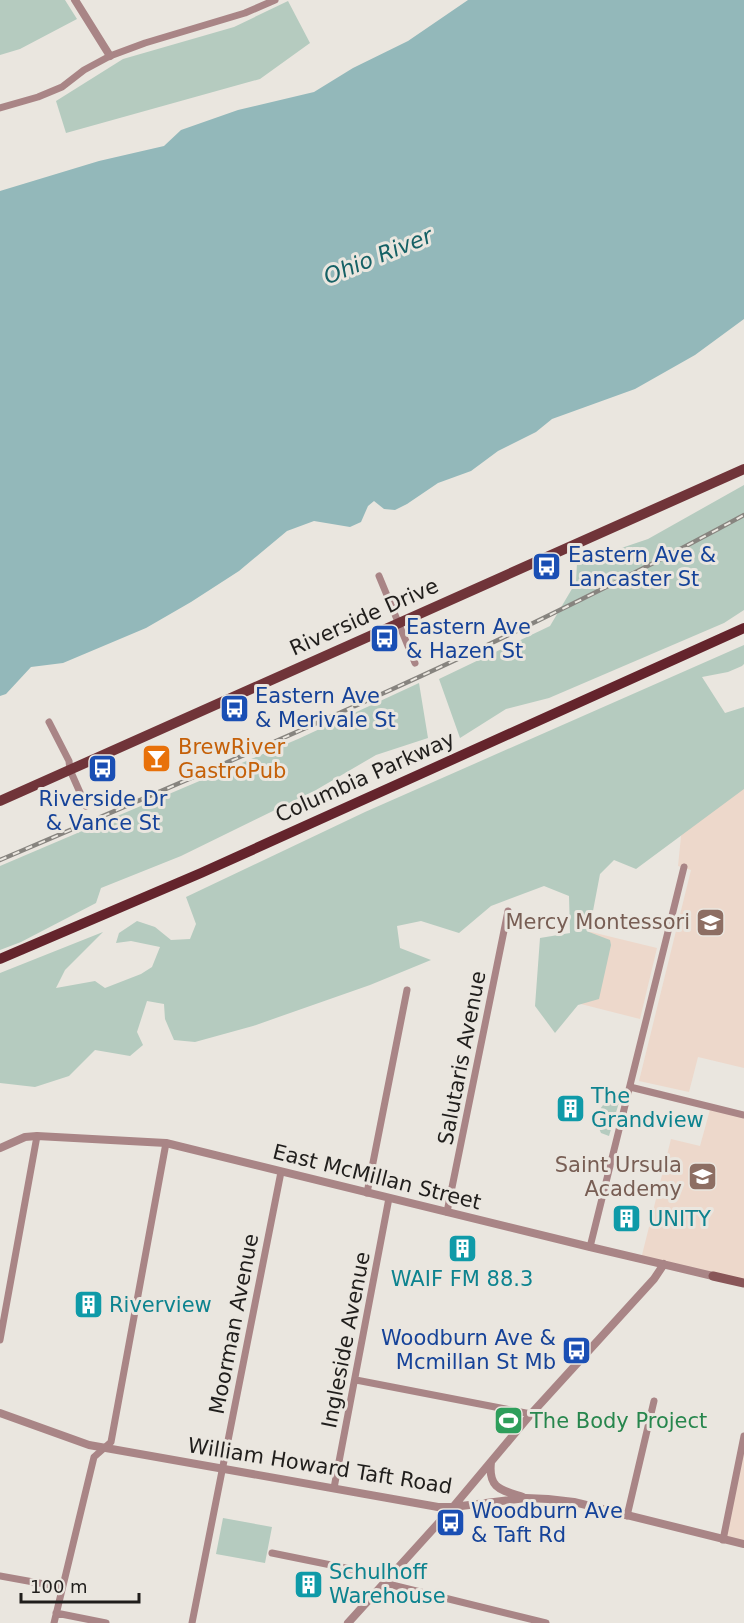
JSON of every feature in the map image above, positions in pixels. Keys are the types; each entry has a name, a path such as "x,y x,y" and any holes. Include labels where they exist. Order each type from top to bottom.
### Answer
{"highway":[{"name":"Columbia Parkway","path":"0,959 201,873 744,628"}],"main road":[{"name":"Riverside Drive","path":"0,801 744,469"},
{"name":"East McMillan Street","path":"713,1276 744,1283"}],"street":[{"path":"75,0 110,56"},
{"path":"0,108 62,87 84,70 110,56 145,43 236,16 275,0"},
{"path":"379,576 415,663"},
{"path":"49,722 69,761 70,770 86,806"},
{"path":"590,1248 684,867"},
{"name":"Salutaris Avenue","path":"447,1212 508,911"},
{"path":"367,1193 408,990"},
{"path":"630,1087 744,1115"},
{"path":"0,1340 37,1136"},
{"name":"East McMillan Street","path":"0,1148 25,1137 37,1136 166,1143 590,1248 713,1276"},
{"path":"54,1623 94,1456 111,1442 166,1143"},
{"name":"Moorman Avenue","path":"192,1623 281,1172"},
{"name":"Ingleside Avenue","path":"334,1488 389,1198"},
{"path":"348,1623 453,1507 531,1414 654,1279 664,1264"},
{"path":"356,1380 531,1414"},
{"path":"627,1515 654,1401"},
{"name":"William Howard Taft Road","path":"0,1413 89,1445 222,1469 438,1507 526,1498 574,1503 744,1544"},
{"path":"723,1540 744,1436"},
{"path":"491,1462 491,1480 494,1484 501,1490 526,1498"},
{"path":"272,1553 387,1580 546,1623"},
{"path":"0,1576 61,1587"},
{"path":"56,1613 106,1623"}],"shaded area":[{"name":"Mercy Montessori","path":"744,777 744,1068 698,1057 689,1092 639,1081 691,870 678,866 686,787"},
{"name":"Mercy Montessori","path":"587,931 657,948 640,1019 569,1001"},
{"name":"Saint Ursula Academy","path":"711,1106 744,1115 744,1283 641,1259 671,1139 700,1146"},
{"path":"744,1436 744,1544 723,1540"}],"green space":[{"path":"0,0 65,0 77,19 20,49 0,55"},
{"path":"288,1 310,43 260,79 66,133 56,101 123,59 234,27"},
{"path":"744,485 744,610 724,623 549,698 506,709 460,738 439,679 550,626 576,582 577,563 648,539"},
{"path":"744,645 744,664 742,666 728,672 702,677 725,713 744,707 744,789 636,869 614,860 600,874 589,932 610,940 611,945 599,999 578,1005 555,1033 535,1006 540,938 570,933 569,896 544,886 491,906 459,933 421,921 397,926 400,948 431,960 370,985 253,1026 195,1042 174,1040 165,1019 164,1004 147,1001 137,1032 143,1045 130,1056 95,1050 69,1076 35,1087 0,1083 0,973 103,932 65,970 56,988 95,981 105,988 141,974 152,967 160,947 131,941 116,943 119,933 137,921 155,927 171,940 190,939 196,924 186,897 365,812"},
{"path":"419,683 428,738 376,755 316,790 181,856 101,888 96,903 21,942 0,950 0,866 298,739"},
{"path":"611,1098 620,1099 609,1136 601,1133 598,1118 600,1109"},
{"path":"223,1518 272,1527 265,1563 216,1554"}],"water":[{"name":"Ohio River","path":"468,0 744,0 744,319 695,355 635,389 552,419 536,432 498,451 471,471 438,483 395,510 384,509 374,501 368,506 361,522 350,527 314,521 287,531 239,571 146,628 63,663 31,667 6,694 0,696 0,191 99,161 164,146 181,130 238,110 314,92 353,68 408,41"}],"railway":[{"path":"0,860 469,654 744,515"}],"place":[{"name":"Eastern Ave & Lancaster St","path":"547,567"},
{"name":"Eastern Ave & Hazen St","path":"385,639"},
{"name":"Eastern Ave & Merivale St","path":"234,708"},
{"name":"BrewRiver GastroPub","path":"157,759"},
{"name":"Riverside Dr & Vance St","path":"103,768"},
{"name":"Mercy Montessori","path":"711,922"},
{"name":"The Grandview","path":"570,1108"},
{"name":"Saint Ursula Academy","path":"703,1177"},
{"name":"UNITY","path":"627,1219"},
{"name":"WAIF FM 88.3","path":"462,1248"},
{"name":"Riverview","path":"88,1305"},
{"name":"Woodburn Ave & Mcmillan St Mb","path":"577,1350"},
{"name":"The Body Project","path":"509,1421"},
{"name":"Woodburn Ave & Taft Rd","path":"450,1523"},
{"name":"Schulhoff Warehouse","path":"308,1584"}]}
